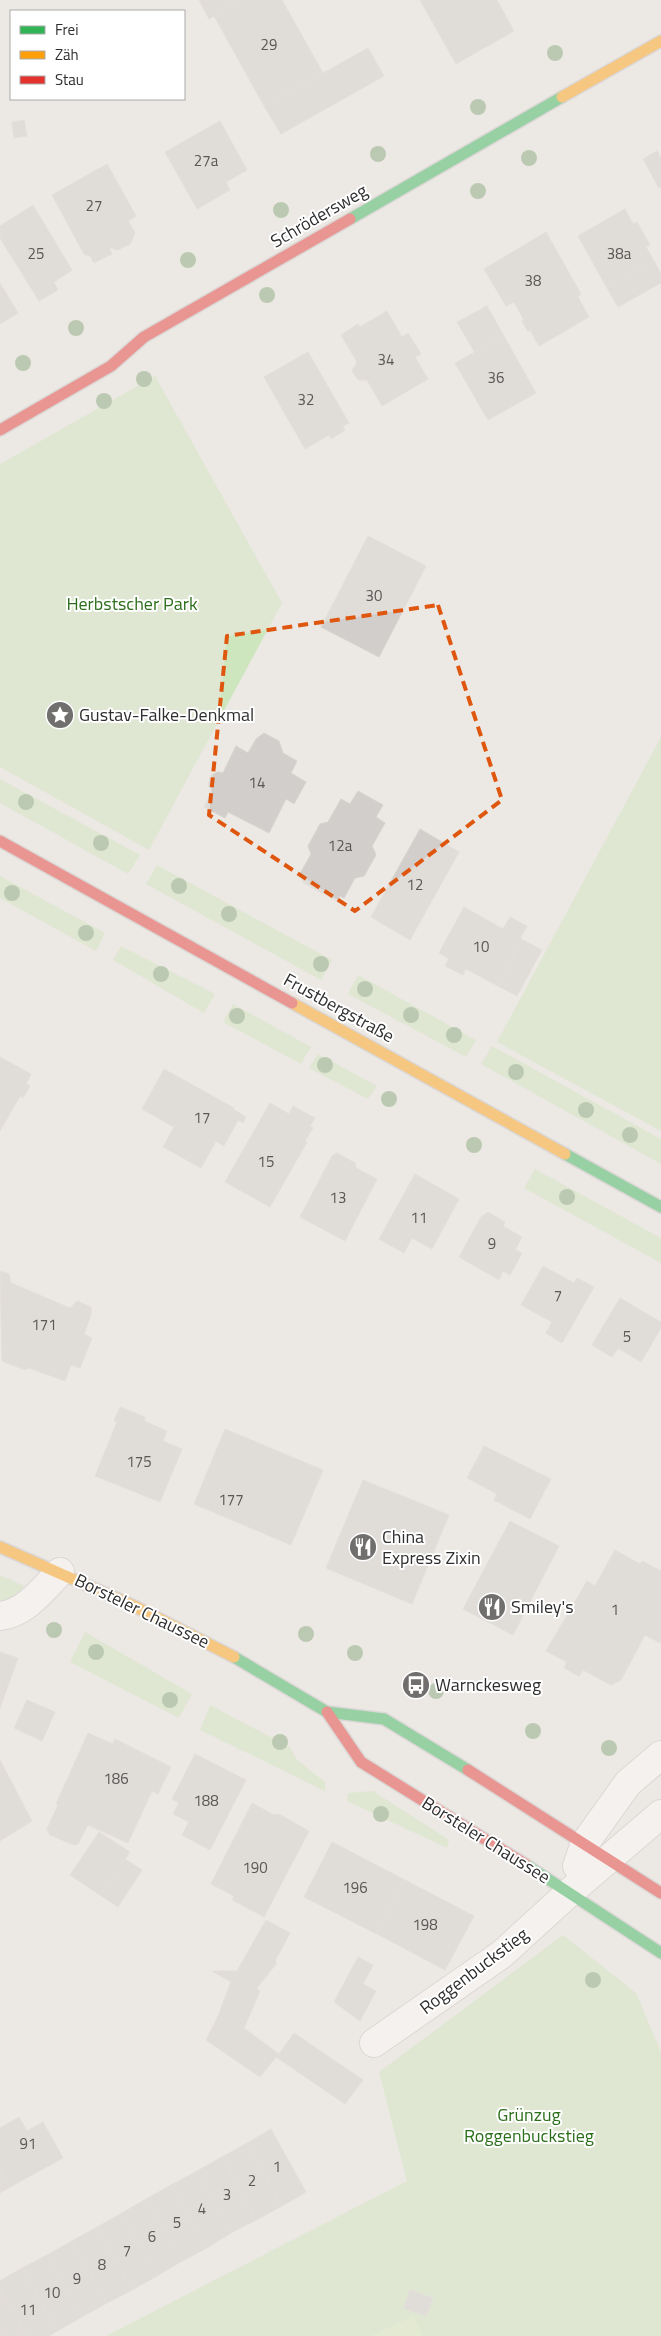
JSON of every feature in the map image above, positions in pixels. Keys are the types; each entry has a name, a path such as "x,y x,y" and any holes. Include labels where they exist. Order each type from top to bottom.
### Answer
{"street":[{"name":"Schrödersweg","path":"0,430 111,366 144,337 661,41"},
{"name":"Frustbergstraße","path":"0,841 661,1207"},
{"name":"Borsteler Chaussee","path":"0,1547 60,1572 219,1648 327,1712 384,1720 610,1858 661,1893"},
{"name":"Borsteler Chaussee","path":"0,1616 8,1615 28,1605 60,1572"},
{"name":"Borsteler Chaussee","path":"327,1712 361,1762 570,1892 661,1953"},
{"path":"570,1892 585,1843 628,1783 661,1755"},
{"path":"570,1892 661,1814"},
{"name":"Roggenbuckstieg","path":"374,2043 502,1954 570,1892"}],"highlighted area":[{"path":"438,605 502,800 355,911 209,815 227,636"}],"green space":[{"name":"Herbstscher Park","path":"155,376 282,603 149,850 0,767 0,464"},
{"path":"661,737 661,1131 497,1042"},
{"path":"0,779 140,855 128,874 0,803"},
{"path":"157,865 332,960 321,980 146,884"},
{"path":"0,876 105,933 96,951 0,898"},
{"path":"121,946 215,994 204,1013 113,960"},
{"path":"358,975 476,1040 466,1057 348,994"},
{"path":"233,1004 311,1047 301,1064 223,1022"},
{"path":"492,1046 661,1139 661,1164 481,1064"},
{"path":"318,1054 377,1086 368,1099 309,1068"},
{"path":"535,1169 661,1238 661,1263 524,1188"},
{"path":"0,1575 24,1586 14,1599 0,1605"},
{"path":"85,1632 192,1694 179,1718 70,1662"},
{"path":"210,1705 291,1748 296,1759 325,1782 325,1791 200,1730"},
{"path":"373,1791 449,1840 447,1848 347,1801 348,1793"},
{"name":"Grünzug Roggenbuckstieg","path":"563,1935 636,1993 661,2052 661,2336 106,2336 407,2181 379,2072"},
{"path":"413,2316 423,2336 371,2336"}],"building":[{"path":"199,0 242,0 209,19"},
{"path":"242,0 282,0 323,73 264,106 214,16"},
{"path":"420,0 497,0 514,31 456,64"},
{"path":"368,48 384,76 281,134 264,106"},
{"path":"24,120 27,136 14,138 12,122"},
{"path":"220,121 247,170 226,182 230,190 197,209 165,152"},
{"path":"657,151 661,158 661,187 659,188 643,159"},
{"path":"107,164 136,216 128,221 135,233 130,244 118,250 109,247 112,254 94,263 90,256 84,254 52,195"},
{"path":"33,205 72,270 54,282 58,290 39,301 0,238 0,226"},
{"path":"625,209 633,224 637,222 650,245 646,247 654,261 607,288 578,236"},
{"path":"546,232 581,294 578,297 589,317 539,346 530,330 528,332 514,302 506,306 484,269"},
{"path":"654,261 661,274 661,283 618,307 607,288"},
{"path":"0,283 18,313 0,324"},
{"path":"487,306 504,336 475,353 457,322"},
{"path":"387,311 402,337 408,333 421,354 415,357 428,379 382,406 367,380 358,380 352,371 357,362 341,335 358,324 360,327"},
{"path":"504,336 536,393 488,420 455,363"},
{"path":"308,352 349,423 343,426 345,430 331,439 329,435 305,449 264,377"},
{"path":"368,536 426,566 379,657 321,627"},
{"path":"264,733 279,741 283,753 297,761 291,773 306,782 294,804 286,799 269,833 228,812 225,818 204,807 212,791 208,785 211,775 218,772 223,773 236,746 248,753 256,739"},
{"path":"358,791 383,805 376,817 385,823 372,846 376,855 364,876 355,878 344,898 340,896 337,901 302,882 304,876 300,874 311,854 308,846 320,824 328,822 341,799 350,804"},
{"path":"420,829 459,852 410,940 371,917"},
{"path":"464,907 503,929 510,917 527,926 520,938 523,940 498,986 466,969 463,975 445,966 449,959 439,953"},
{"path":"523,940 542,950 517,996 498,986"},
{"path":"0,1057 31,1074 26,1084 30,1086 23,1098 20,1096 0,1131"},
{"path":"164,1069 234,1108 246,1117 243,1123 238,1120 224,1146 216,1141 201,1168 163,1147 174,1127 142,1109"},
{"path":"270,1103 289,1114 293,1106 315,1118 310,1126 313,1128 305,1141 307,1142 270,1207 225,1182"},
{"path":"337,1153 355,1163 356,1168 377,1179 345,1241 300,1217 332,1156"},
{"path":"415,1174 459,1199 432,1249 412,1238 404,1253 379,1239"},
{"path":"488,1212 505,1222 503,1226 522,1237 515,1250 522,1253 510,1275 503,1271 499,1280 459,1257 481,1217"},
{"path":"543,1266 574,1283 577,1278 594,1287 562,1343 546,1333 552,1322 521,1305"},
{"path":"0,1271 9,1274 11,1283 70,1308 77,1301 91,1307 91,1315 84,1334 92,1338 80,1368 71,1365 65,1381 29,1368 25,1370 2,1361"},
{"path":"620,1298 661,1322 661,1328 641,1362 618,1348 612,1357 592,1345"},
{"path":"120,1407 145,1417 144,1421 167,1431 163,1441 182,1449 160,1502 95,1476 117,1422 114,1421"},
{"path":"225,1429 323,1470 291,1545 194,1504"},
{"path":"484,1446 551,1479 530,1519 494,1500 497,1494 467,1478"},
{"path":"363,1480 449,1515 412,1604 326,1568"},
{"path":"510,1521 559,1546 513,1635 463,1609"},
{"path":"615,1550 640,1564 642,1561 661,1571 661,1641 660,1643 645,1635 621,1680 611,1685 583,1670 579,1676 564,1668 567,1662 546,1651 587,1581 595,1586"},
{"path":"0,1652 18,1658 0,1708"},
{"path":"27,1700 55,1712 42,1741 14,1728"},
{"path":"88,1733 113,1744 115,1739 171,1767 158,1794 152,1791 128,1843 88,1825 78,1844 74,1845 50,1835 47,1829 58,1805 56,1804"},
{"path":"195,1754 246,1780 210,1850 182,1835 189,1822 173,1814 179,1803 172,1799"},
{"path":"0,1760 32,1821 0,1841"},
{"path":"252,1803 274,1815 279,1814 309,1831 264,1917 232,1900 234,1896 211,1884"},
{"path":"99,1832 130,1852 100,1895 70,1875"},
{"path":"332,1842 405,1880 377,1934 304,1897"},
{"path":"125,1859 142,1870 118,1907 100,1895"},
{"path":"405,1880 474,1916 445,1970 377,1934"},
{"path":"266,1920 290,1933 275,1961 277,1963 256,1989 260,1991 244,2028 279,2054 294,2033 363,2080 345,2104 276,2057 260,2077 206,2040 218,2016 231,1982 212,1971 237,1971"},
{"path":"358,1957 373,1965 363,1984 376,1991 360,2021 334,2002"},
{"path":"19,2117 27,2131 43,2122 63,2158 10,2187 0,2168 0,2128"},
{"path":"271,2129 306,2192 282,2206 247,2143"},
{"path":"247,2143 282,2206 256,2220 222,2157"},
{"path":"222,2157 256,2220 231,2233 197,2171"},
{"path":"0,2168 10,2187 0,2193"},
{"path":"197,2171 231,2233 207,2248 171,2185"},
{"path":"171,2185 207,2248 182,2261 146,2199"},
{"path":"146,2199 182,2261 157,2276 122,2213"},
{"path":"122,2213 157,2276 132,2290 97,2227"},
{"path":"97,2227 132,2290 107,2303 72,2241"},
{"path":"72,2241 107,2303 82,2317 47,2255"},
{"path":"47,2255 82,2317 57,2331 22,2268"},
{"path":"22,2268 57,2331 49,2336 27,2336 0,2288 0,2281"},
{"path":"0,2288 27,2336 0,2336"},
{"path":"410,2290 433,2298 426,2316 404,2308"}],"traffic: fast":[{"path":"350,219 562,97"},
{"path":"565,1154 661,1207"},
{"path":"234,1657 327,1712 384,1719 468,1770"},
{"path":"525,1864 661,1953"}],"traffic: slow":[{"path":"562,97 661,41"},
{"path":"292,1003 565,1154"},
{"path":"0,1547 136,1607 234,1657"}],"traffic: jam":[{"path":"0,430 111,366 144,337 350,219"},
{"path":"0,841 292,1003"},
{"path":"327,1712 361,1762 525,1864"},
{"path":"468,1770 661,1893"}],"place":[{"name":"Gustav-Falke-Denkmal","path":"60,715"},
{"name":"China Express Zixin","path":"363,1547"},
{"name":"Smiley's","path":"492,1607"},
{"name":"Warnckesweg","path":"416,1685"}]}
